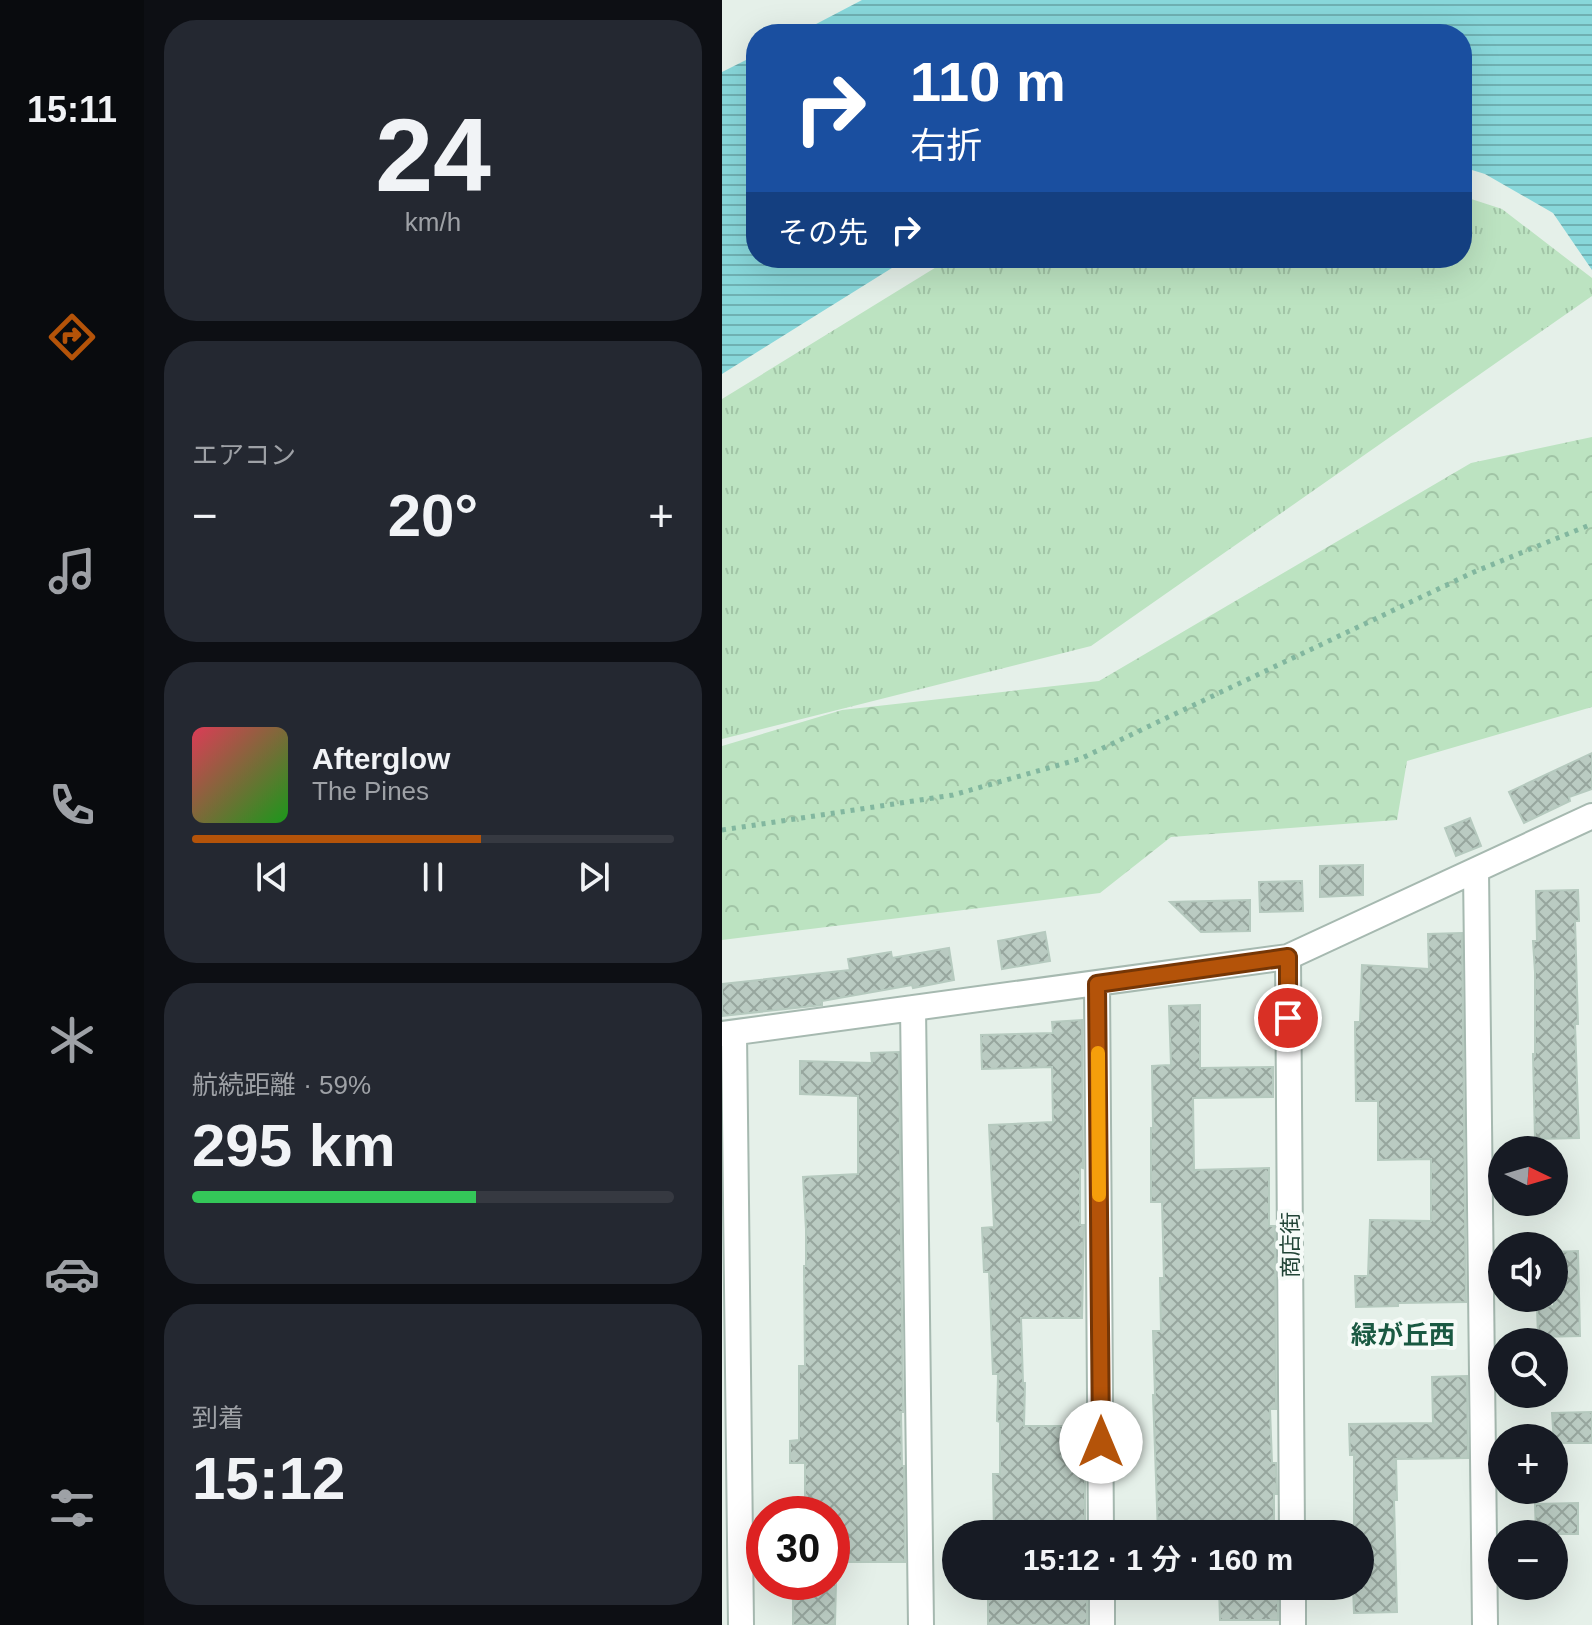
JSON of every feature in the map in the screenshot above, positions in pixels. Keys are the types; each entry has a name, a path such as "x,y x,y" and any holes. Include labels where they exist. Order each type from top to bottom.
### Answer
{"street":[{"path":"741,1625 728,1033 1288,957 1592,816"},
{"path":"1476,871 1485,1625"},
{"name":"商店街","path":"1288,957 1292,1520"},
{"path":"1097,984 1101,1520"},
{"path":"913,1008 921,1625"},
{"path":"1102,1600 1102,1625"},
{"path":"1293,1600 1293,1625"}],"path":[{"path":"722,830 953,795 1080,759 1474,572 1592,524"}],"green space":[{"path":"1472,199 1502,209 1592,278 1592,296 1091,646 722,739 722,399 935,268 1472,268"},
{"path":"1592,437 1592,707 1407,761 1397,820 1171,837 1100,893 722,940 722,746 842,710 1099,681 1471,463"}],"water":[{"path":"862,0 1592,0 1592,270 1553,213 1485,174 1472,170 1472,24 816,24"},
{"path":"746,60 746,268 892,268 722,374 722,72"}],"building":[{"path":"1592,753 1592,789 1569,797 1570,801 1524,823 1509,792"},
{"path":"1470,818 1481,846 1456,856 1445,828"},
{"path":"1363,865 1363,895 1320,897 1320,866"},
{"path":"1302,881 1303,911 1260,912 1259,882"},
{"path":"1578,890 1579,921 1575,921 1578,1024 1575,1024 1579,1138 1535,1136 1533,941 1537,941 1536,891"},
{"path":"1250,900 1250,931 1201,932 1170,902"},
{"path":"1045,932 1050,961 1002,969 998,941"},
{"path":"1462,933 1466,1302 1356,1307 1355,1276 1368,1276 1370,1220 1431,1221 1431,1159 1378,1160 1378,1101 1356,1101 1355,1022 1360,1022 1362,965 1429,969 1428,934"},
{"path":"949,948 954,980 822,1001 822,1005 722,1016 722,984 850,970 848,959 891,952 892,958"},
{"path":"1200,1005 1200,1068 1273,1067 1273,1097 1193,1098 1194,1170 1269,1168 1269,1226 1275,1226 1276,1409 1270,1409 1272,1463 1276,1463 1274,1520 1157,1520 1153,1331 1161,1331 1160,1278 1164,1278 1162,1202 1151,1202 1152,1066 1171,1065 1169,1006"},
{"path":"1082,1020 1082,1318 1021,1318 1024,1426 1085,1426 1085,1520 994,1520 993,1474 1000,1474 1000,1422 997,1421 998,1374 993,1374 989,1272 984,1272 982,1228 994,1227 989,1125 1053,1122 1052,1067 982,1069 981,1035 1053,1033 1052,1022"},
{"path":"899,1052 905,1562 850,1562 850,1496 805,1496 805,1463 790,1463 790,1441 799,1440 799,1366 805,1366 806,1229 803,1177 858,1174 858,1096 800,1094 800,1061 872,1063 871,1053"},
{"path":"1568,1251 1578,1251 1580,1336 1568,1336 1568,1328 1538,1328 1537,1312 1568,1312"},
{"path":"1467,1376 1468,1458 1396,1459 1397,1612 1354,1613 1354,1600 1374,1600 1374,1520 1354,1520 1354,1455 1350,1455 1349,1424 1433,1423 1432,1377"},
{"path":"1592,1412 1592,1443 1568,1443 1568,1424 1553,1424 1552,1413"},
{"path":"1578,1503 1578,1534 1568,1534 1568,1520 1536,1520 1535,1504"},
{"path":"793,1600 836,1600 835,1625 793,1625"},
{"path":"988,1600 1087,1600 1087,1625 988,1625"},
{"path":"1219,1600 1278,1600 1278,1620 1220,1620"}],"slow traffic":[{"path":"1098,1053 1099,1195"}],"district":[{"name":"緑が丘西","path":"1403,1335"}],"route":[{"path":"1101,1442 1097,984 1288,957 1288,1018"}]}
